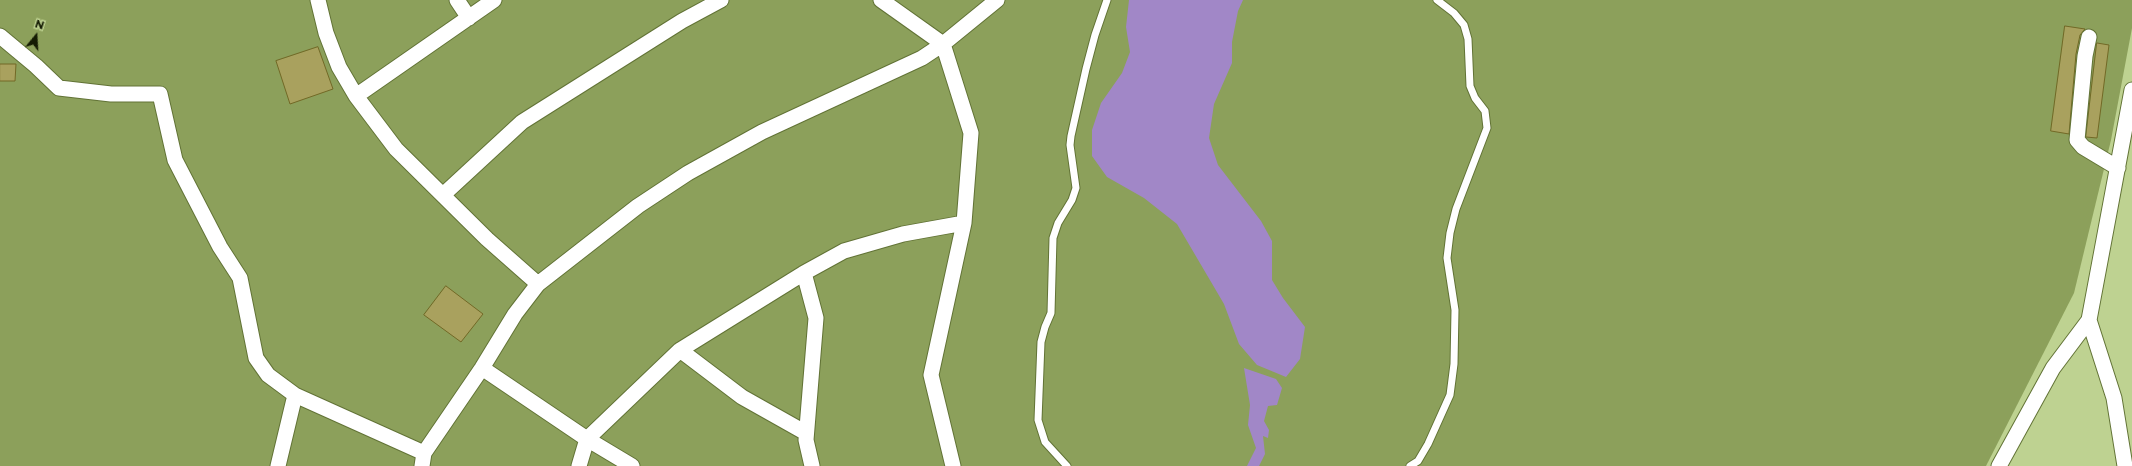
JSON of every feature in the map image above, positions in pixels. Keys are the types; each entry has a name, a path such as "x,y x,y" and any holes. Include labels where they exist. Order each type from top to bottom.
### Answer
{"street":[{"path":"318,0 326,33 339,67 356,96 396,149 444,194 487,239 538,284"},
{"path":"457,0 469,18"},
{"path":"356,96 494,0"},
{"path":"444,194 522,122 682,21 721,0"},
{"path":"881,0 943,44 971,133 964,223 932,375 953,466"},
{"path":"0,36 36,66 59,88 111,94 160,94 175,160 220,247 240,278 256,358 268,374 295,396 423,460 515,314 538,284 638,206 688,173 762,132 922,58 943,44 997,0"},
{"path":"2089,37 2085,56 2077,140 2083,147 2118,168"},
{"path":"1999,466 2053,368 2089,320 2132,90"},
{"path":"579,466 587,439 680,350 804,273 844,251 903,234 964,223"},
{"path":"804,273 816,318 806,433 812,466"},
{"path":"2089,320 2114,398 2125,466"},
{"path":"680,350 742,397 806,433"},
{"path":"482,368 587,439 632,466"},
{"path":"278,466 295,396"}],"lane":[{"path":"1067,466 1045,442 1038,420 1041,342 1051,313 1053,238 1058,224 1072,200 1076,188 1070,145 1086,69 1095,35 1107,0"},
{"path":"1410,466 1418,461 1428,444 1450,395 1454,364 1455,310 1447,258 1450,233 1456,209 1487,128 1485,111 1475,98 1470,86 1468,39 1464,25 1454,13 1437,0"}],"green space":[{"path":"0,0 2132,0 2132,28 2111,140 2074,293 1986,466 0,466"}],"shaded area":[{"path":"1129,0 1243,0 1238,11 1232,42 1232,63 1214,104 1209,138 1218,165 1261,221 1272,241 1272,280 1283,298 1305,327 1300,359 1286,377 1257,365 1239,344 1224,304 1177,224 1144,198 1107,177 1092,156 1092,130 1101,103 1122,73 1130,52 1126,27"},
{"path":"1244,368 1276,379 1282,388 1277,405 1268,406 1264,421 1269,430 1268,438 1263,436 1265,454 1259,466 1247,466 1256,448 1248,425 1250,405"}],"building":[{"path":"2065,26 2085,29 2080,35 2076,54 2069,134 2051,131"},
{"path":"2097,43 2109,45 2097,138 2086,137"},
{"path":"318,47 333,89 290,104 276,61"},
{"path":"0,64 16,64 15,81 0,81"},
{"path":"446,286 483,314 461,342 424,315"}]}
